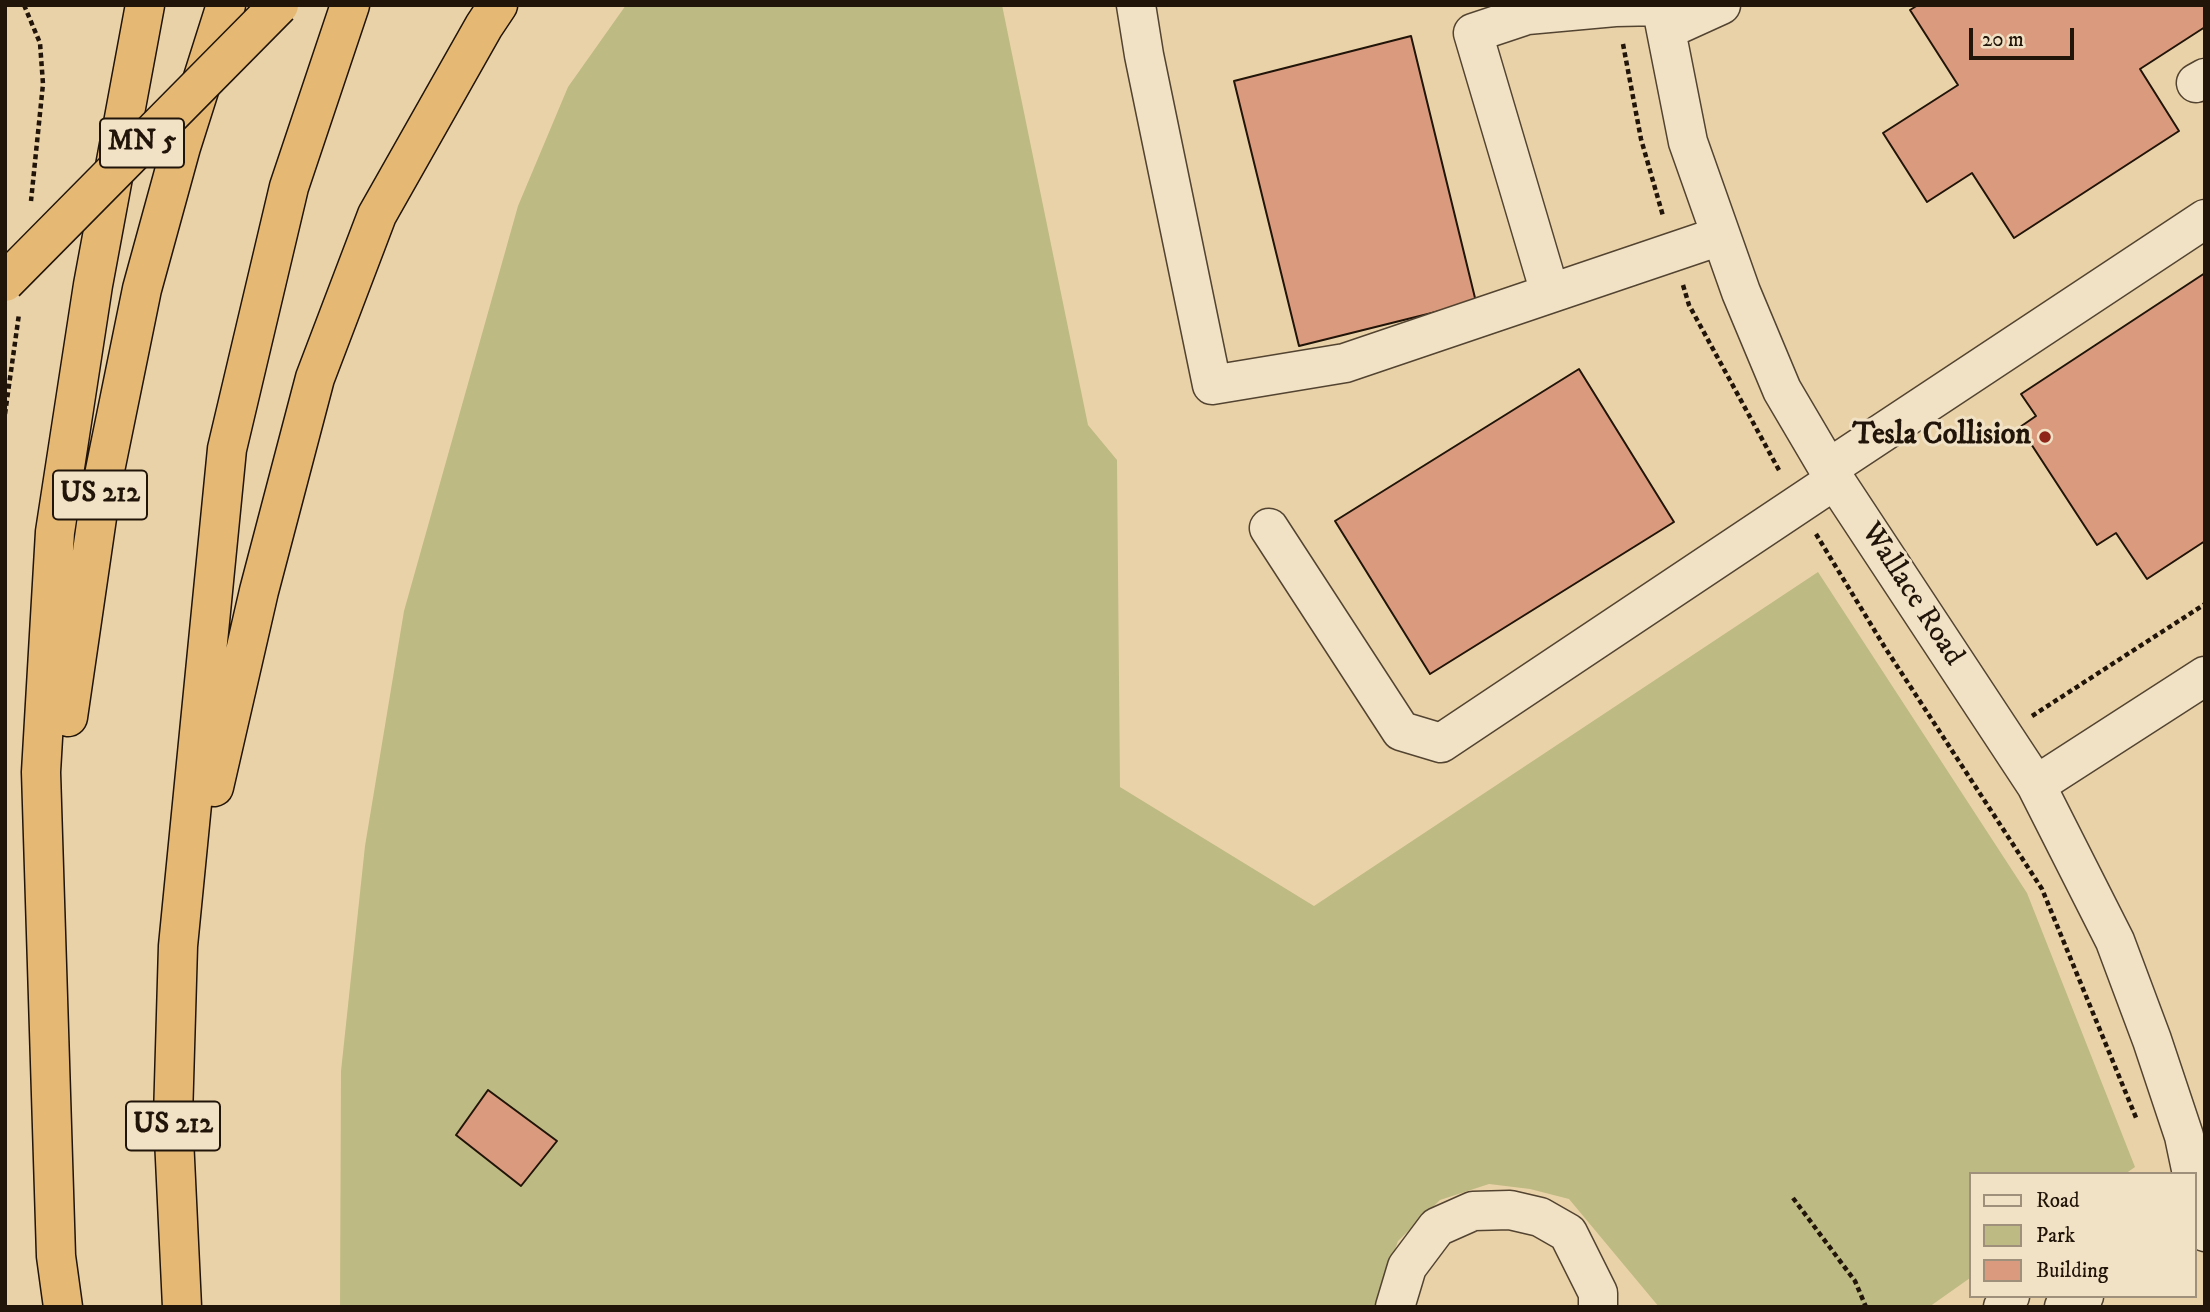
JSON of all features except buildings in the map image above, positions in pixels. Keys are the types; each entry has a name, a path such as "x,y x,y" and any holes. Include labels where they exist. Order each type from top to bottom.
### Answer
{"highway":[{"path":"47,999 41,772 55,533 93,285 145,5"},
{"name":"US 212","path":"63,1307 56,1256 47,999 69,697 101,490 142,289 181,147 226,5"},
{"name":"MN 5","path":"5,282 279,5"},
{"name":"US 212","path":"182,1307 173,1117 178,946 227,449 289,187 349,5"},
{"path":"178,946 259,591 315,378 377,215 498,5"}],"street":[{"path":"1136,5 1212,385 1345,363 1720,236"},
{"path":"1550,293 1473,33 1527,15 1615,6 1663,14 1721,5"},
{"name":"Wallace Road","path":"1663,14 1688,142 1720,236 1782,390 1832,474 2036,785 2115,941 2184,1136 2192,1172"},
{"path":"1269,527 1401,731 1441,743 1832,474 1862,444 2205,219"},
{"path":"2036,785 2205,676"},
{"path":"2196,1193 2205,1232"},
{"path":"1395,1307 1407,1267 1437,1227 1473,1211 1510,1210 1540,1217 1568,1233 1598,1293 1598,1307"},
{"path":"2064,1307 2080,1298"}],"path":[{"path":"2003,735 2205,604"},
{"path":"1793,1198 1855,1281 1866,1307"}],"green space":[{"path":"626,5 1002,5 1088,425 1117,460 1120,787 1314,906 1818,572 2027,893 2135,1167 2128,1172 1968,1172 1968,1279 1929,1307 1659,1307 1569,1199 1530,1189 1489,1184 1440,1200 1398,1241 1375,1307 340,1307 341,1071 365,846 404,611 518,206 568,87"}],"place":[{"name":"Tesla Collision","path":"2045,437"}]}
